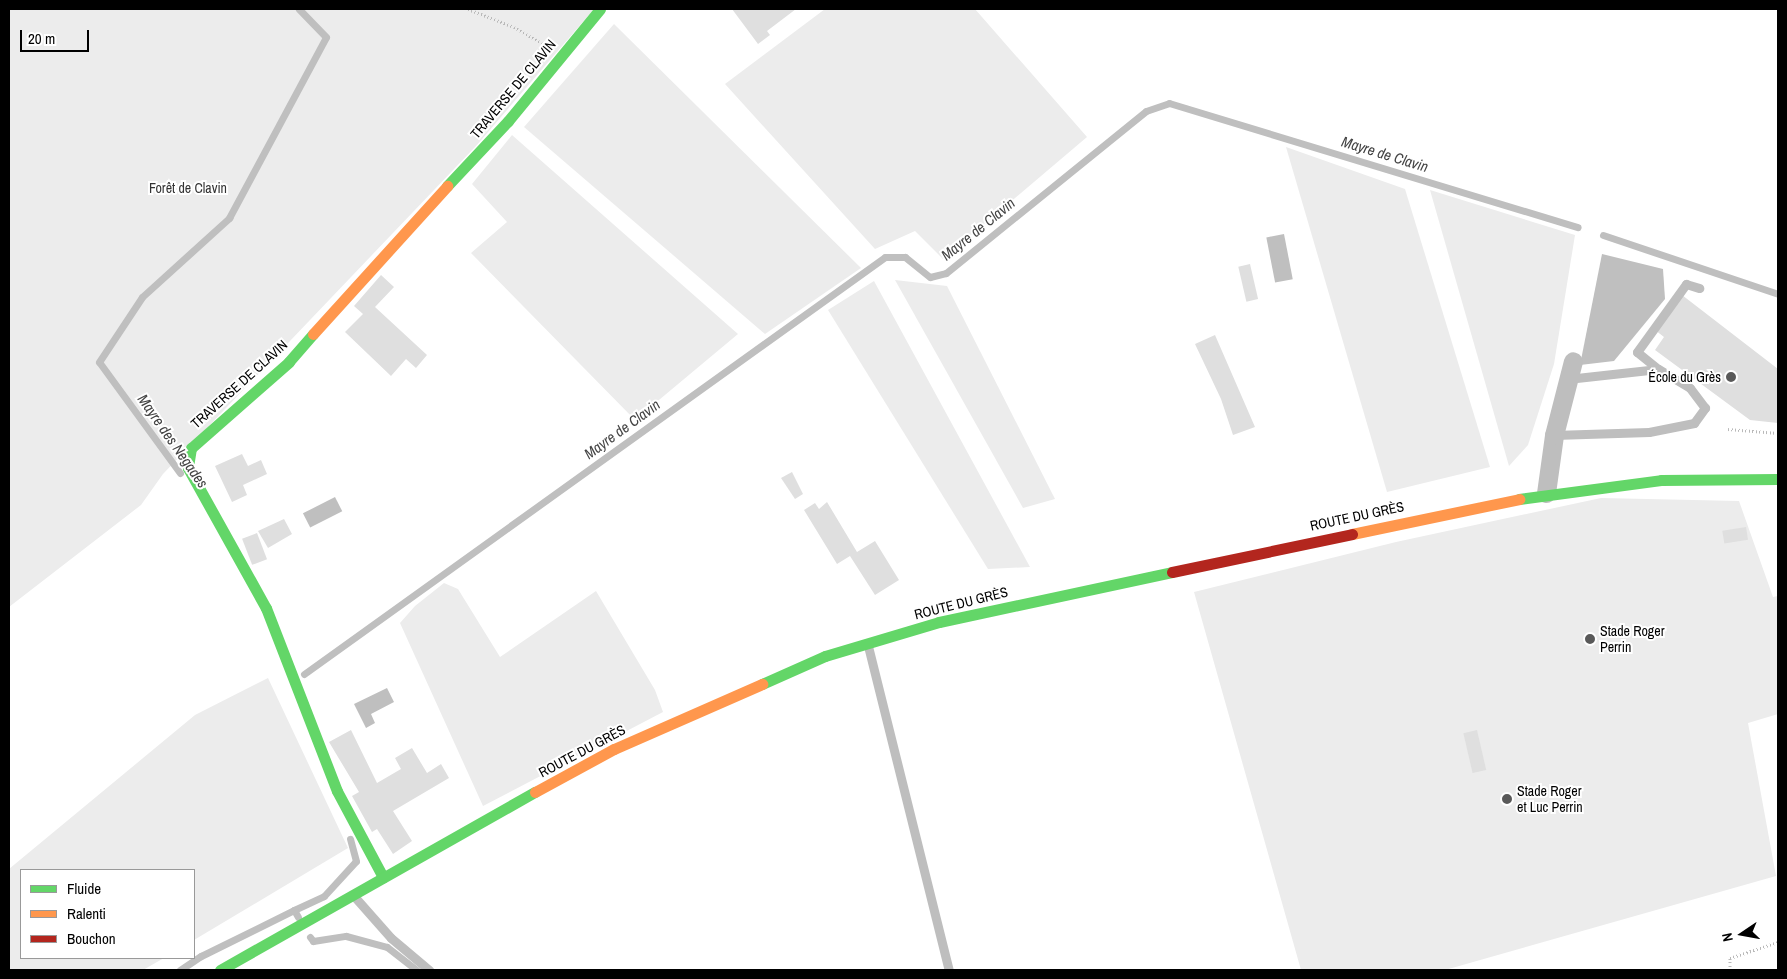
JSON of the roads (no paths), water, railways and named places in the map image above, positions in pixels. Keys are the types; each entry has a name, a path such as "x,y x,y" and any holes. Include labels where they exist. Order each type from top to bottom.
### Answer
{"street":[{"name":"TRAVERSE DE CLAVIN","path":"383,877 337,791 266,608 188,468 188,459 191,448 289,362 393,243 508,121 600,9"},
{"path":"1546,493 1554,435 1573,361"},
{"name":"ROUTE DU GRÈS","path":"220,970 352,893 614,749 825,656 939,622 1546,493 1661,480 1778,478"}],"lane":[{"path":"1554,435 1649,432 1694,423 1705,408 1690,388 1658,369 1637,352 1686,284 1699,288"},
{"path":"1568,379 1658,369"},
{"path":"867,644 949,970"},
{"path":"352,893 391,938 429,970"}],"waterway":[{"name":"Mayre des Negades","path":"180,473 99,362 142,297 229,218 326,37 299,9"},
{"name":"Mayre de Clavin","path":"304,674 885,257 905,257 930,277 946,273 1146,111 1169,103 1578,227"},
{"name":"Mayre de Clavin","path":"1603,235 1778,294"},
{"name":"Mayre des Negades","path":"298,917 294,910 324,896 356,861 350,839"},
{"path":"180,970 201,956 294,910"},
{"name":"Mayre des Negades","path":"310,937 313,941 346,936 387,947 416,970"}],"place":[{"name":"École du Grès","path":"1731,377"},
{"name":"Stade Roger Perrin","path":"1590,639"},
{"name":"Stade Roger et Luc Perrin","path":"1507,799"}],"park label":[{"name":"Forêt de Clavin","path":"188,188"}]}
